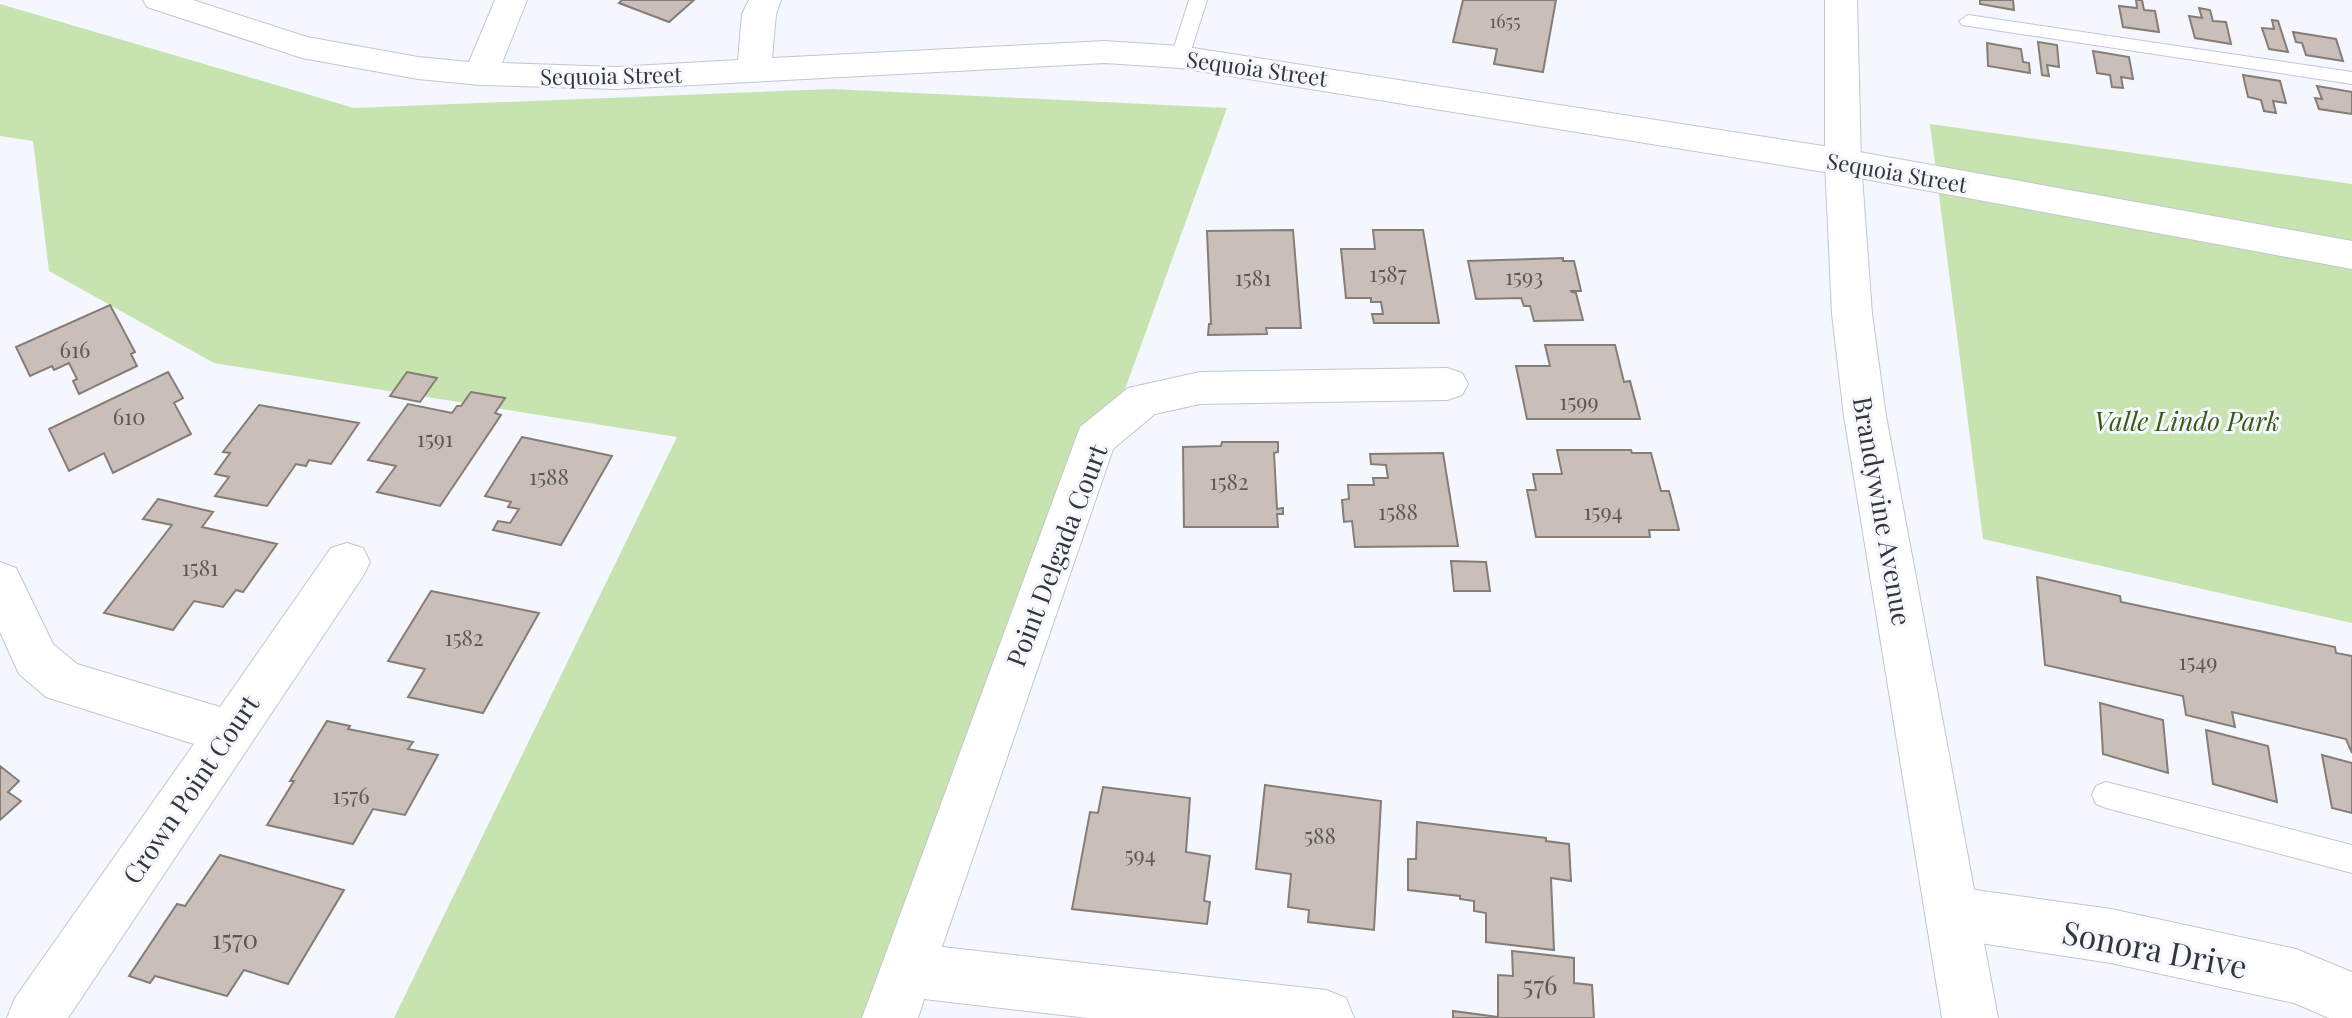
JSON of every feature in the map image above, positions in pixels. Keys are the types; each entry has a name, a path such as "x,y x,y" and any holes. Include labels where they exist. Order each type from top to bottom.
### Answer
{"street":[{"name":"Sequoia Street","path":"159,0 211,6 302,47 418,68 481,74 616,78 754,68 1105,52 1180,57 1478,101 1843,162 2352,255"},
{"path":"481,74 511,0"},
{"path":"754,68 759,14 765,0"},
{"name":"Brandywine Avenue","path":"1841,0 1843,162 1852,314 1865,416 1970,1018"},
{"name":"Point Delgada Court","path":"899,994 1095,439 1143,400 1200,388 1447,384"},
{"name":"Crown Point Court","path":"35,1018 347,562"},
{"path":"0,582 36,659 63,682 228,732"},
{"name":"Sonora Drive","path":"1954,913 2111,936 2280,973 2352,1000"},
{"path":"899,994 1326,1018"}],"lane":[{"path":"1180,57 1198,0"},
{"path":"1968,21 2352,78"},
{"path":"2106,795 2352,859"}],"green space":[{"path":"0,4 354,108 833,89 1227,108 897,1018 394,1018 677,437 214,363 49,271 33,141 0,136"},
{"name":"Valle Lindo Park","path":"1930,124 2352,184 2352,623 1983,539"}],"building":[{"path":"622,0 694,0 669,22 619,3"},
{"path":"1463,0 1556,0 1543,72 1494,64 1497,49 1453,42"},
{"path":"1980,0 2013,0 2014,10 1980,4"},
{"path":"2136,0 2142,0 2144,10 2155,11 2159,32 2123,27 2119,6 2137,8"},
{"path":"2199,8 2210,10 2213,21 2226,22 2231,44 2195,38 2189,16 2202,18"},
{"path":"2272,20 2278,21 2288,52 2269,49 2262,28 2274,29"},
{"path":"2293,32 2336,39 2343,61 2306,55 2302,43 2296,42"},
{"path":"2038,42 2057,45 2059,67 2047,65 2049,76 2042,75"},
{"path":"1987,43 2021,49 2023,62 2029,63 2030,73 1988,66"},
{"path":"2093,51 2129,57 2133,79 2121,77 2123,88 2112,87 2110,75 2097,73"},
{"path":"2243,75 2280,81 2286,103 2273,101 2276,113 2264,111 2261,100 2248,97"},
{"path":"2317,86 2352,92 2352,114 2319,109 2315,98 2322,99"},
{"path":"1293,230 1301,328 1266,328 1267,334 1208,335 1211,324 1207,231"},
{"path":"1373,230 1423,230 1439,323 1374,323 1372,314 1383,314 1381,302 1371,302 1371,298 1346,298 1341,249 1375,249"},
{"path":"1563,258 1563,261 1574,261 1581,291 1570,291 1576,293 1583,320 1534,321 1530,306 1524,306 1521,298 1476,299 1468,261"},
{"path":"110,305 135,352 131,354 137,366 79,394 73,381 77,379 69,363 54,370 52,366 30,376 16,347"},
{"path":"1545,345 1615,345 1624,382 1630,381 1640,419 1527,419 1516,366 1550,366"},
{"path":"168,372 183,398 174,403 191,434 113,473 104,453 69,471 49,429"},
{"path":"407,372 437,378 420,402 390,396"},
{"path":"471,392 505,398 495,413 501,415 440,506 377,492 396,466 368,460 408,404 452,413"},
{"path":"259,405 359,423 331,464 309,460 306,466 296,464 267,506 215,496 229,477 215,474 230,453 223,452"},
{"path":"522,437 612,456 561,545 493,530 498,521 510,523 519,509 508,507 511,502 485,496"},
{"path":"1222,442 1278,442 1278,452 1274,453 1277,509 1283,508 1283,514 1277,514 1278,527 1184,527 1183,447 1221,446"},
{"path":"1557,450 1651,453 1661,491 1669,491 1679,530 1649,530 1650,537 1536,537 1527,490 1536,490 1533,474 1562,474"},
{"path":"1443,453 1458,546 1355,547 1352,521 1344,522 1342,500 1349,499 1348,485 1374,485 1373,478 1388,478 1386,465 1371,464 1370,454"},
{"path":"158,499 213,512 202,527 277,544 243,592 236,590 223,607 194,601 173,630 104,613 172,525 143,519"},
{"path":"1451,561 1486,562 1490,591 1454,591"},
{"path":"2037,577 2120,596 2121,602 2335,647 2336,653 2352,656 2352,753 2346,739 2232,712 2235,727 2186,715 2183,696 2045,665"},
{"path":"431,591 539,613 483,713 408,697 425,669 388,661"},
{"path":"2100,703 2163,720 2168,773 2103,754"},
{"path":"327,721 350,726 348,729 413,742 408,749 438,755 405,815 373,809 353,844 267,825"},
{"path":"2206,730 2268,746 2277,802 2213,784"},
{"path":"2322,755 2352,763 2352,813 2332,808"},
{"path":"0,766 19,781 8,792 21,801 0,820"},
{"path":"1265,785 1381,801 1374,930 1308,922 1309,910 1288,907 1291,874 1256,869"},
{"path":"1103,787 1190,798 1186,852 1210,856 1204,901 1210,902 1207,924 1072,909 1090,812 1098,813"},
{"path":"1417,822 1546,838 1546,841 1569,844 1571,881 1551,878 1554,950 1486,942 1486,913 1474,911 1474,901 1460,899 1460,896 1408,890 1408,859 1416,859"},
{"path":"220,855 344,890 288,984 244,970 227,996 155,976 150,983 129,976 177,904 185,906"},
{"path":"1512,951 1574,958 1574,983 1592,985 1594,1018 1453,1018 1453,1011 1498,1017 1498,975 1513,976"}]}
